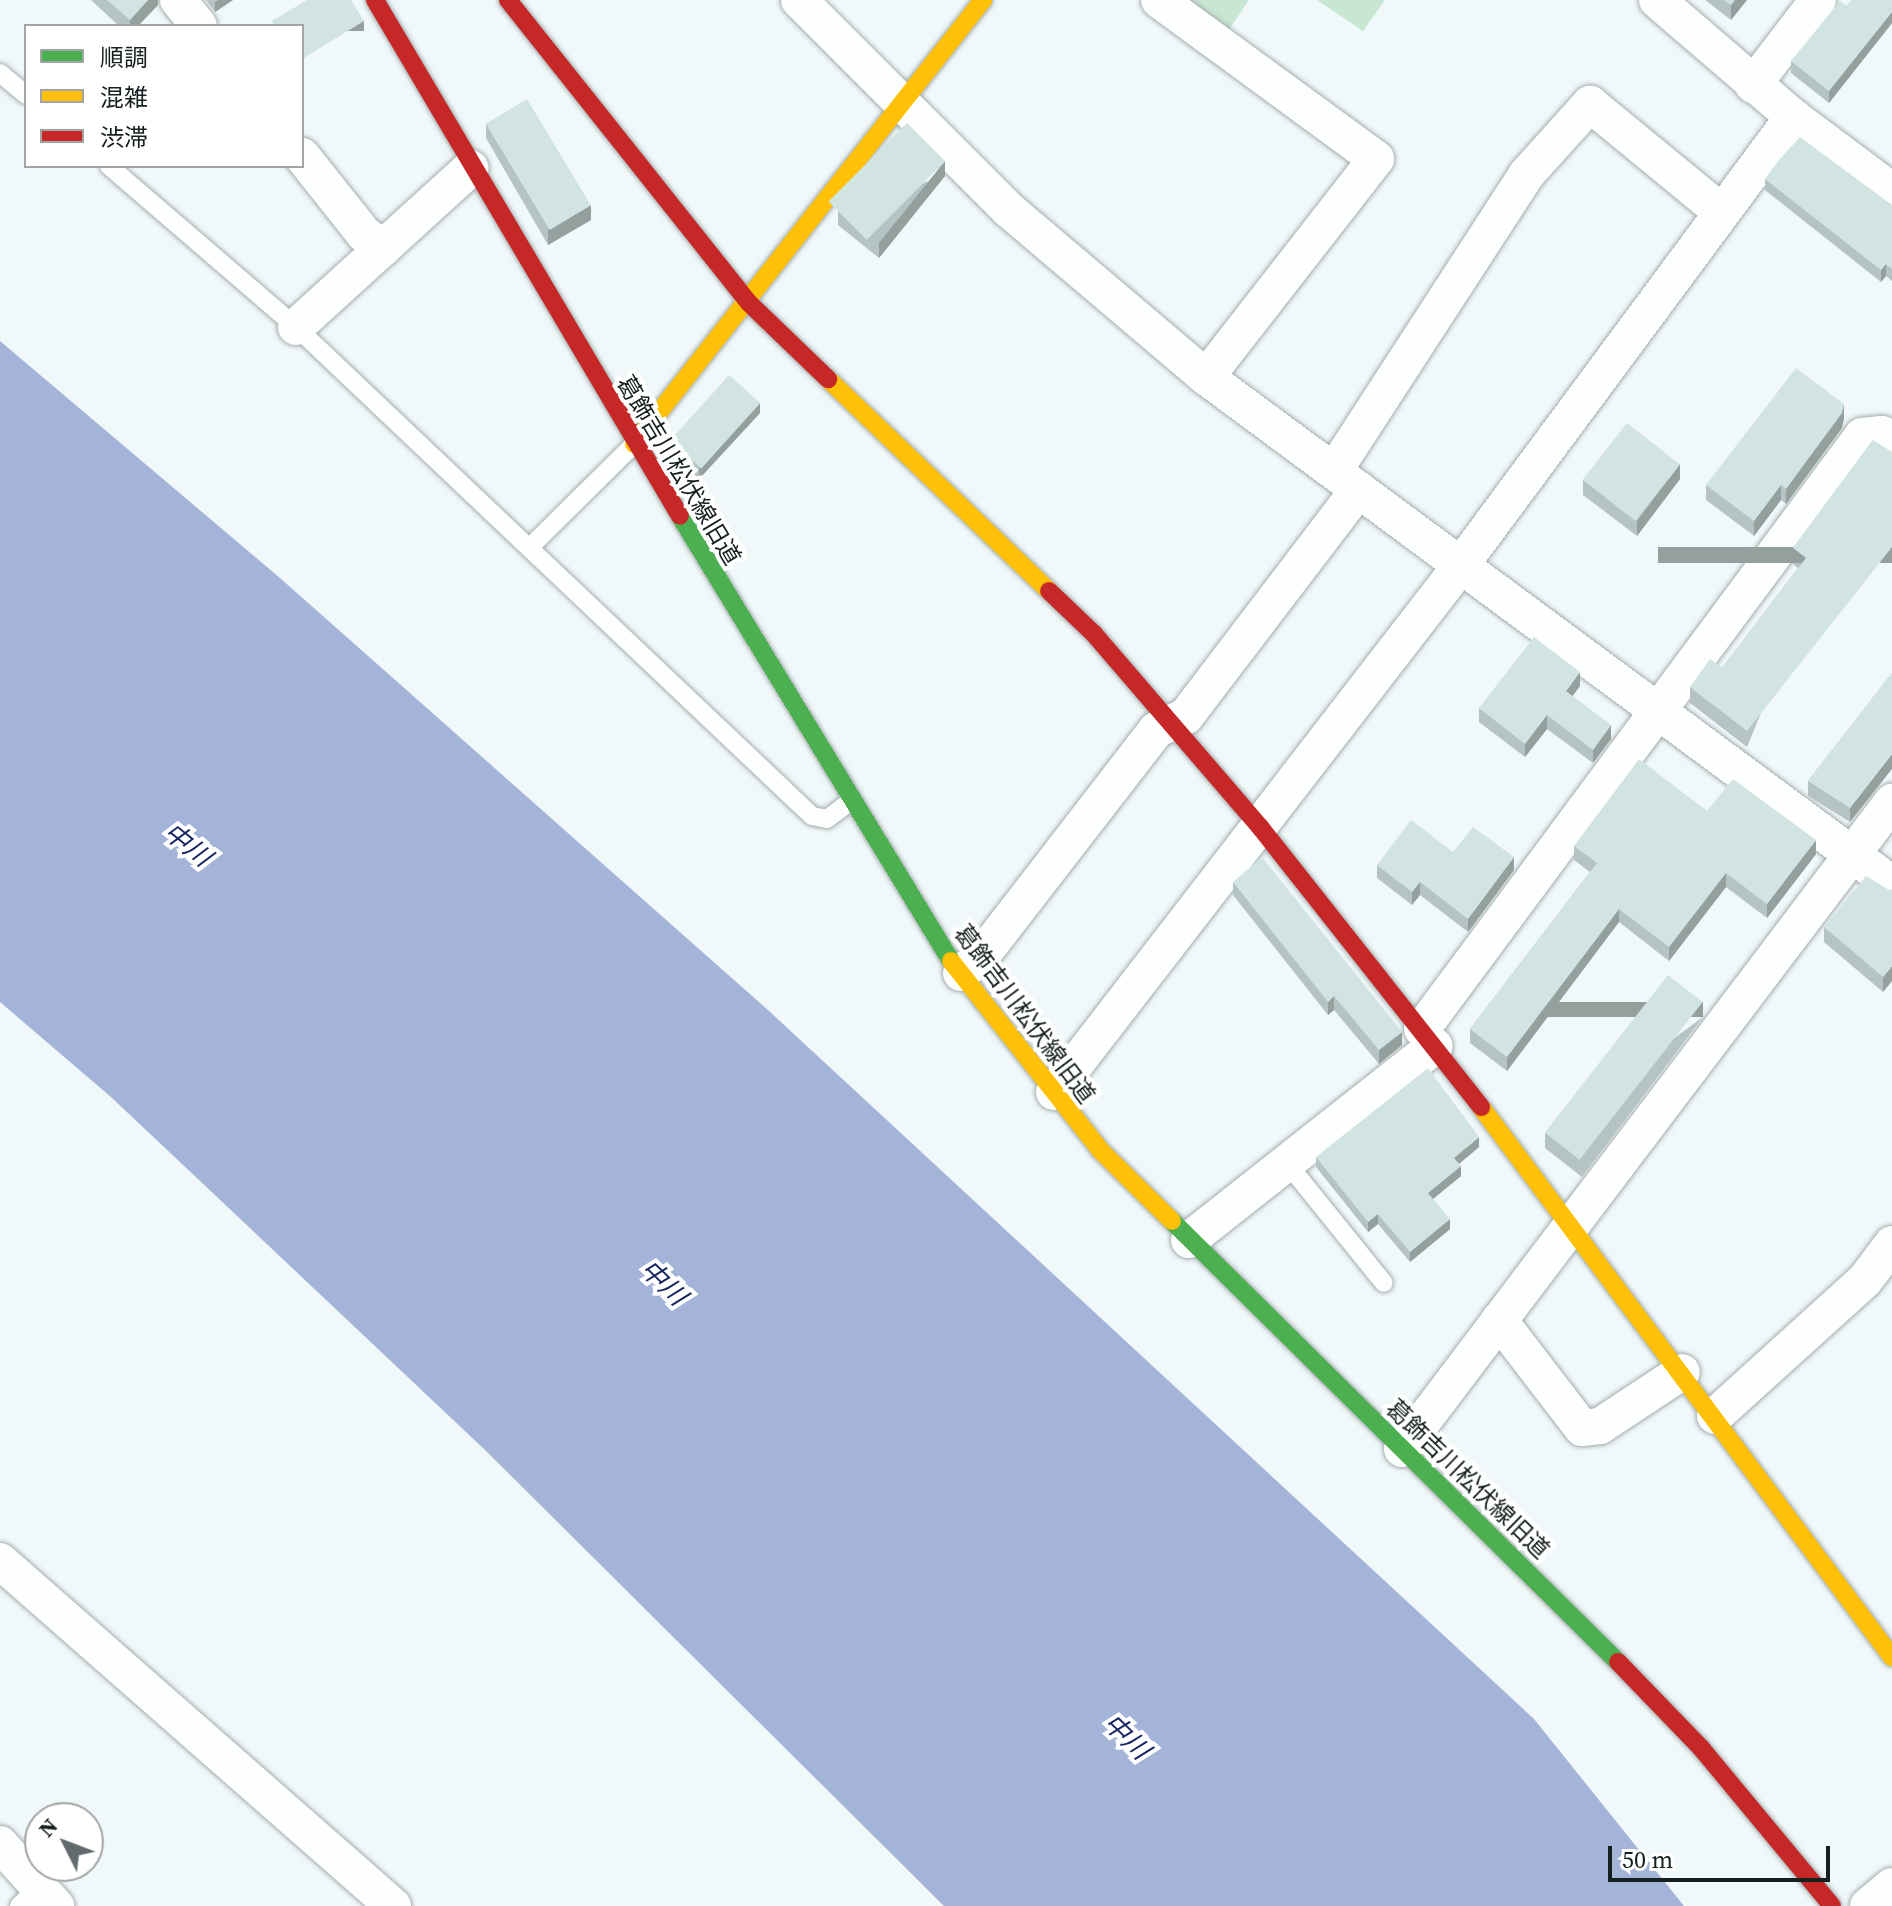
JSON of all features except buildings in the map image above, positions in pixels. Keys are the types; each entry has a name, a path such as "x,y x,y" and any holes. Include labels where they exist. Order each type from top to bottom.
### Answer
{"street":[{"path":"178,0 197,24"},
{"name":"葛飾吉川松伏線旧道","path":"375,0 634,444 851,801 961,973 1100,1150 1535,1576 1701,1748 1832,1906"},
{"path":"508,0 749,303 1094,634 1260,827 1428,1037 1715,1416 1892,1657"},
{"path":"799,0 1009,210 1206,377 1892,884"},
{"path":"634,444 749,303 983,0"},
{"path":"1159,0 1376,159 1206,377"},
{"path":"1657,0 1753,85 1892,191"},
{"path":"1753,85 1818,0"},
{"path":"961,973 980,958 1156,730 1186,716 1346,480 1526,175 1590,104 1719,210"},
{"path":"1054,1092 1461,565 1719,210 1793,117"},
{"path":"304,159 364,234 383,248"},
{"path":"296,327 471,168"},
{"path":"1189,1240 1287,1163 1428,1037 1657,710 1862,436 1882,434 1892,442"},
{"path":"1402,1449 1892,802"},
{"path":"1715,1416 1879,1290 1892,1244"},
{"path":"1499,1320 1582,1428 1612,1419 1682,1372"},
{"path":"0,1561 393,1906"},
{"path":"0,1844 38,1900"},
{"path":"1868,1906 1892,1886"}],"lane":[{"path":"0,73 24,93"},
{"path":"111,168 296,327 812,816 827,819 851,801"},
{"path":"530,547 634,444"},
{"path":"1287,1163 1384,1283"}],"green space":[{"path":"1182,0 1249,0 1228,31"},
{"path":"1317,0 1385,0 1363,31"}],"water":[{"name":"中川","path":"0,341 280,578 769,1011 1534,1719 1684,1906 944,1906 484,1449 111,1097 0,1002"}],"traffic: fast":[{"path":"680,516 951,961"},
{"path":"1172,1221 1618,1662"}],"traffic: slow":[{"path":"634,444 983,0"},
{"path":"828,379 1049,591"},
{"path":"951,961 1100,1150 1172,1221"},
{"path":"1481,1107 1892,1657"}],"traffic: jam":[{"path":"375,0 680,516"},
{"path":"508,0 749,303 828,379"},
{"path":"1049,591 1094,634 1260,827 1481,1107"},
{"path":"1618,1662 1701,1748 1832,1906"}]}
